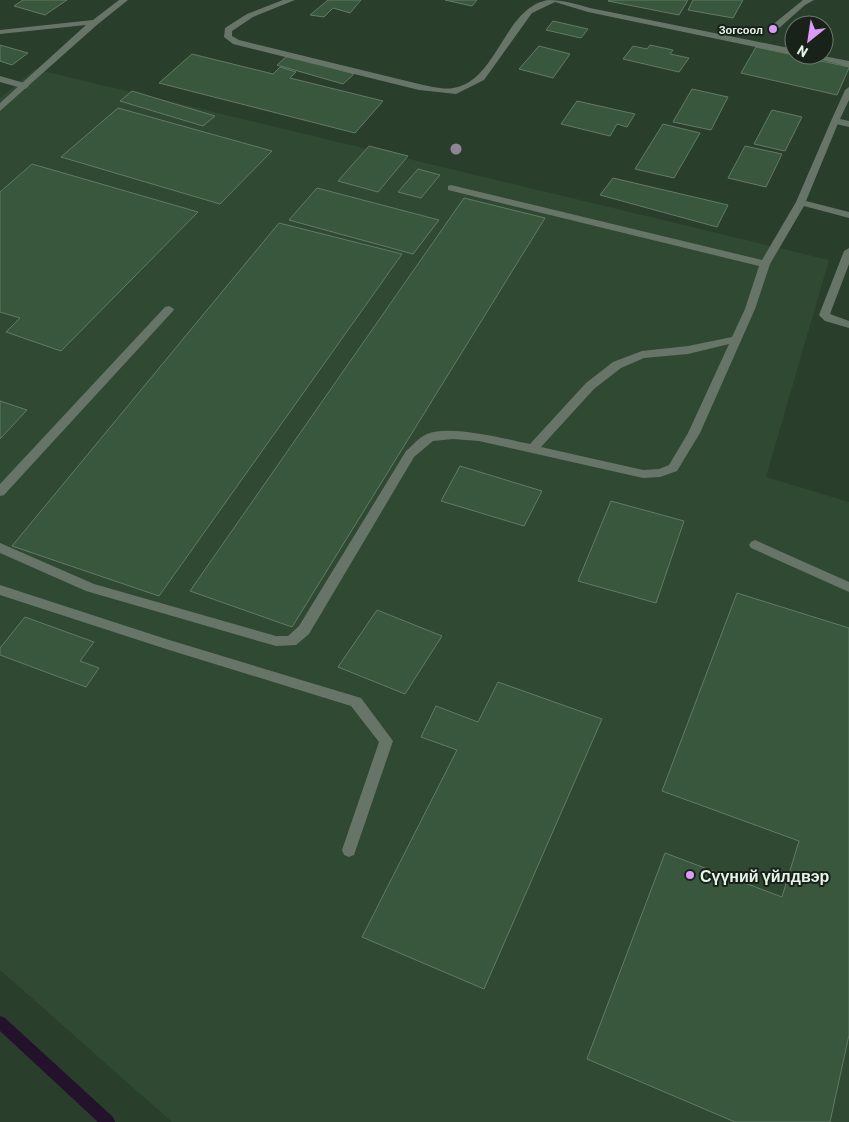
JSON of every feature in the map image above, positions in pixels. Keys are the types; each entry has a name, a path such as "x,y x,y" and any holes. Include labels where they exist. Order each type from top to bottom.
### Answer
{"street":[{"path":"0,108 95,22 124,0"},
{"path":"291,0 251,14 237,22 228,30 228,37 236,42 373,76 445,91 456,91 481,78 529,11 559,1 588,10 784,50"},
{"path":"774,28 802,3 810,0"},
{"path":"0,32 95,22"},
{"path":"834,61 849,64"},
{"path":"0,79 25,86"},
{"path":"0,548 90,588 276,641 291,641 304,630 410,454 430,437 453,435 479,437 643,474 660,473 673,468 694,433 750,309 765,264 801,202 849,90"},
{"path":"835,121 849,124"},
{"path":"451,188 765,264"},
{"path":"801,202 849,214"},
{"path":"849,251 824,315 849,325"},
{"path":"0,492 169,309"},
{"path":"533,448 590,386 617,365 642,356 688,350 737,339"},
{"path":"755,545 849,587"},
{"path":"0,590 166,644 356,702 386,741 349,850"}],"shaded area":[{"path":"35,69 829,260 766,477 849,502 849,1122 172,1122 0,970 0,98"}],"building":[{"path":"23,0 67,0 45,15 14,6"},
{"path":"328,0 361,0 350,13 333,8 324,17 310,15"},
{"path":"445,0 477,0 472,6"},
{"path":"609,0 688,0 679,15 608,1"},
{"path":"693,0 743,0 733,18 688,10"},
{"path":"553,21 588,29 581,38 546,30"},
{"path":"0,45 28,53 12,65 0,61"},
{"path":"650,45 673,50 670,54 689,58 679,72 623,59 633,46 647,49"},
{"path":"539,46 570,54 553,78 519,69"},
{"path":"756,47 784,53 784,65 834,64 849,67 837,95 741,73"},
{"path":"192,54 273,74 280,67 296,72 290,78 383,101 355,133 159,83"},
{"path":"288,55 354,74 343,84 277,65"},
{"path":"692,89 728,97 711,130 673,122"},
{"path":"132,91 215,116 203,126 120,101"},
{"path":"577,101 635,114 627,127 617,124 610,136 561,124"},
{"path":"118,108 272,151 220,204 61,157"},
{"path":"772,110 802,117 785,151 754,144"},
{"path":"663,124 700,133 674,178 635,169"},
{"path":"369,146 408,156 378,192 338,181"},
{"path":"745,146 782,154 766,187 728,178"},
{"path":"32,164 198,212 61,351 6,332 20,318 0,312 0,192"},
{"path":"418,169 440,175 421,198 398,192"},
{"path":"613,178 728,205 717,227 600,195"},
{"path":"317,188 439,220 413,254 289,220"},
{"path":"464,198 545,218 292,627 190,591"},
{"path":"279,223 402,254 159,596 12,546"},
{"path":"0,401 27,410 0,439"},
{"path":"460,466 542,491 524,526 441,501"},
{"path":"611,501 684,521 656,603 578,581"},
{"name":"Сүүний үйлдвэр","path":"737,593 849,628 849,1035 830,1122 735,1122 587,1059 665,853 782,897 799,841 662,791"},
{"path":"377,610 442,636 405,694 338,667"},
{"path":"25,617 94,642 80,661 99,668 86,687 0,655 0,648"},
{"path":"498,682 602,719 484,989 362,937 457,750 421,737 436,706 478,722"}],"waterway":[{"path":"0,1022 108,1122"}],"place":[{"name":"Зогсоол","path":"773,29"},
{"name":"Сүүний үйлдвэр","path":"690,875"}]}
